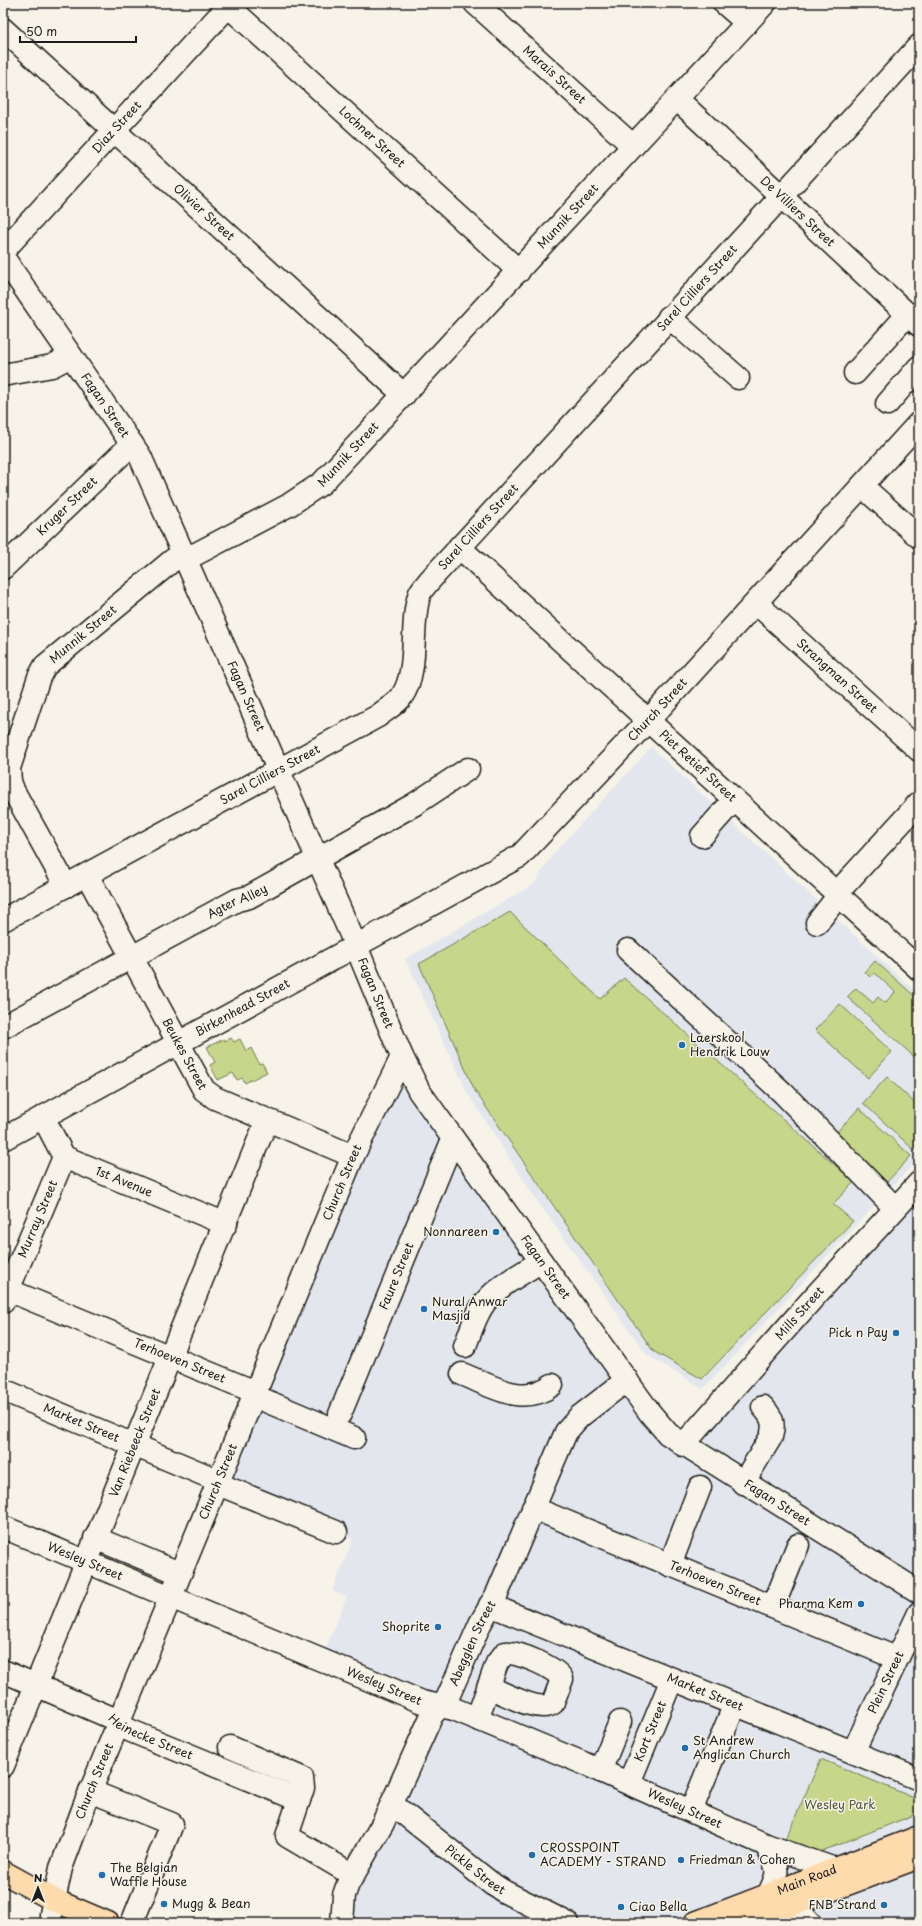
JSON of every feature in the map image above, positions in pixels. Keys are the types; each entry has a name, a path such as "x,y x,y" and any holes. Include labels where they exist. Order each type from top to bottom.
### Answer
{"main road":[{"name":"Main Road","path":"695,1923 919,1837"},
{"name":"Main Road","path":"743,1923 919,1857"},
{"path":"3,1872 73,1923"},
{"path":"3,1886 52,1907 108,1923"}],"street":[{"name":"Marais Street","path":"475,3 633,146"},
{"path":"724,3 746,23"},
{"name":"Munnik Street","path":"66,886 13,790 9,774 11,760 44,666 174,560 196,554 289,505 322,484 765,3"},
{"name":"Diaz Street","path":"3,251 114,131 228,4"},
{"name":"Lochner Street","path":"228,4 518,271"},
{"name":"Olivier Street","path":"3,29 404,395"},
{"name":"Sarel Cilliers Street","path":"3,920 378,716 401,697 408,680 412,658 417,603 420,591 669,317 919,46"},
{"name":"De Villiers Street","path":"677,99 913,319"},
{"name":"Fagan Street","path":"3,257 140,456 356,946 402,1057 420,1091 627,1380 668,1434 683,1446 919,1592"},
{"path":"669,317 738,378"},
{"path":"855,373 913,319"},
{"path":"3,375 52,366 71,356"},
{"path":"887,404 919,367"},
{"name":"Church Street","path":"356,946 520,856 647,721 919,423"},
{"name":"Kruger Street","path":"3,568 132,444"},
{"path":"862,486 919,537"},
{"name":"Piet Retief Street","path":"459,547 919,969"},
{"name":"Strangman Street","path":"756,602 919,750"},
{"name":"Agter Alley","path":"3,1027 237,900 249,897 317,860 415,804 468,769"},
{"path":"702,836 734,800"},
{"path":"817,923 838,894 919,803"},
{"name":"Beukes Street","path":"87,875 204,1090 208,1094 353,1156"},
{"name":"Birkenhead Street","path":"3,1139 356,946"},
{"path":"628,950 788,1097 895,1208"},
{"name":"Church Street","path":"52,1907 61,1868 90,1791 353,1156 402,1057"},
{"path":"43,1117 64,1157"},
{"name":"Van Riebeeck Street","path":"6,1751 36,1685 95,1538 226,1224 267,1120"},
{"name":"Faure Street","path":"340,1414 453,1139"},
{"name":"1st Avenue","path":"64,1157 226,1224"},
{"name":"Murray Street","path":"5,1294 64,1157"},
{"name":"Mills Street","path":"683,1446 919,1183"},
{"path":"465,1346 486,1301 499,1289 541,1261"},
{"name":"Terhoeven Street","path":"5,1294 170,1357 248,1389 259,1398 354,1438"},
{"path":"462,1374 512,1394 538,1394 552,1384"},
{"name":"Abegglen Street","path":"342,1923 344,1895 353,1875 383,1823 432,1715 447,1699 566,1432 579,1416 627,1380"},
{"name":"Market Street","path":"3,1390 210,1477 223,1486 336,1532"},
{"path":"744,1483 771,1437 773,1429 771,1416 763,1407"},
{"path":"670,1565 700,1487"},
{"name":"Terhoeven Street","path":"533,1508 896,1658"},
{"name":"Wesley Street","path":"3,1527 422,1702 454,1710 477,1719 628,1783 766,1845 835,1869"},
{"path":"95,1538 180,1573"},
{"path":"773,1607 798,1545"},
{"name":"Market Street","path":"490,1605 919,1779"},
{"name":"Plein Street","path":"853,1752 896,1658 919,1613"},
{"name":"Heinecke Street","path":"3,1671 112,1718 118,1724 299,1800"},
{"name":"Kort Street","path":"628,1783 672,1679"},
{"path":"477,1719 488,1687"},
{"path":"691,1811 735,1704"},
{"path":"600,1771 620,1722"},
{"path":"230,1747 302,1778 304,1784 287,1836 353,1875"},
{"path":"90,1791 172,1824 132,1923"},
{"name":"Pickle Street","path":"392,1804 492,1884 567,1923"},
{"path":"766,1845 777,1866 777,1878 768,1895"},
{"path":"793,1904 810,1923"}],"shaded area":[{"name":"Laerskool Hendrik Louw","path":"651,747 919,995 919,1158 703,1389 647,1355 533,1195 468,1094 405,959 534,884 554,853"},
{"path":"402,1057 683,1446 919,1184 919,1836 693,1923 342,1923 436,1705 321,1659 347,1597 332,1591 353,1539 218,1482"},
{"path":"919,1858 919,1923 745,1923"}],"green space":[{"path":"510,912 600,999 624,978 854,1182 833,1204 853,1221 702,1379 653,1351 475,1091 419,964"},
{"path":"875,961 919,1000 919,1031 916,1035 919,1038 919,1061 847,997 856,988 873,1003 878,997 885,1003 895,992 875,973 870,977 865,972"},
{"path":"840,1004 892,1052 868,1078 815,1030"},
{"path":"231,1038 234,1042 240,1039 246,1051 251,1048 259,1064 262,1063 267,1072 245,1083 242,1078 237,1080 233,1073 218,1080 210,1065 215,1062 207,1047 224,1039 225,1041"},
{"path":"887,1077 919,1107 919,1147 915,1151 863,1103"},
{"path":"859,1108 911,1156 887,1182 835,1134"},
{"name":"Wesley Park","path":"821,1759 919,1800 919,1813 817,1853 785,1840"}],"place":[{"name":"Laerskool Hendrik Louw","path":"682,1045"},
{"name":"Nonnareen","path":"496,1232"},
{"name":"Nural Anwar Masjid","path":"424,1309"},
{"name":"Pick n Pay","path":"896,1333"},
{"name":"Pharma Kem","path":"861,1604"},
{"name":"Shoprite","path":"438,1627"},
{"name":"St Andrew Anglican Church","path":"685,1748"},
{"name":"CROSSPOINT ACADEMY - STRAND","path":"532,1855"},
{"name":"Friedman & Cohen","path":"681,1860"},
{"name":"The Belgian Waffle House","path":"102,1875"},
{"name":"Mugg & Bean","path":"164,1904"},
{"name":"FNB Strand","path":"884,1905"},
{"name":"Ciao Bella","path":"621,1907"}]}
